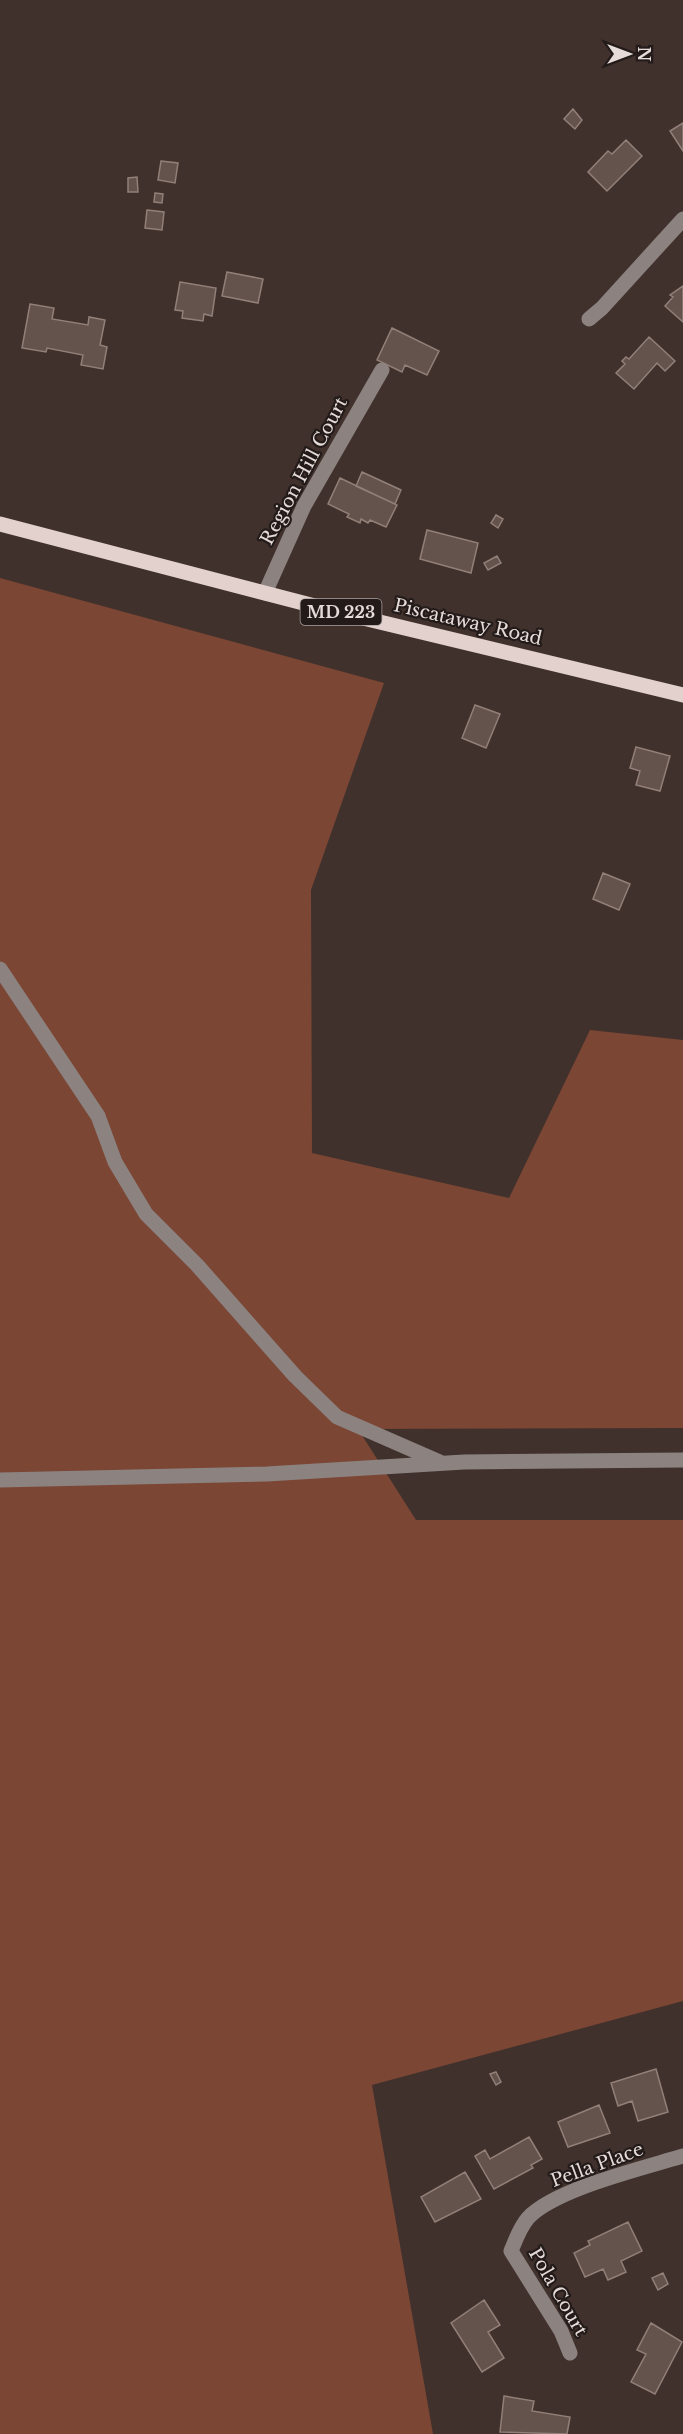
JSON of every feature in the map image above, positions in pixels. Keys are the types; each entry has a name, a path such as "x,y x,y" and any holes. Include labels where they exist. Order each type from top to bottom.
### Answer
{"main road":[{"name":"Piscataway Road","path":"0,524 265,593 683,694"}],"street":[{"path":"589,319 602,308 683,219"},
{"name":"Region Hill Court","path":"265,593 304,506 382,370"},
{"path":"0,969 98,1116 115,1162 146,1214 197,1265 295,1376 337,1417 443,1463"},
{"path":"0,1480 267,1474 443,1463 683,1460"},
{"name":"Pella Place","path":"511,2251 528,2218 555,2199 683,2156"},
{"name":"Pola Court","path":"511,2251 561,2331 570,2354"}],"shaded area":[{"path":"0,578 384,683 311,890 312,1153 509,1198 590,1030 683,1040 683,1428 358,1429 416,1520 683,1520 683,2001 372,2085 433,2434 0,2434"}],"building":[{"path":"573,109 582,120 575,129 564,119"},
{"path":"683,123 683,151 670,131"},
{"path":"626,140 642,156 607,191 588,172 608,151 612,154"},
{"path":"161,161 178,163 175,183 158,180"},
{"path":"137,177 138,192 128,192 128,178"},
{"path":"155,193 163,194 162,203 154,202"},
{"path":"147,210 164,212 162,230 145,228"},
{"path":"227,272 263,279 258,303 222,296"},
{"path":"180,282 216,288 212,316 204,314 203,321 182,318 183,311 175,310"},
{"path":"683,286 683,322 665,306 673,297 670,295"},
{"path":"30,304 54,308 52,319 88,325 89,317 105,320 100,345 107,347 103,369 81,365 83,355 47,348 46,352 22,348"},
{"path":"392,328 439,351 427,375 405,365 402,372 377,360"},
{"path":"649,337 675,361 665,371 657,363 634,389 616,373 625,364 622,361 626,357 629,359"},
{"path":"362,472 401,490 395,504 356,486"},
{"path":"340,478 397,505 386,527 370,520 368,523 361,519 360,523 347,517 349,514 328,504"},
{"path":"496,515 503,519 498,528 491,523"},
{"path":"427,530 478,543 471,573 420,559"},
{"path":"497,556 501,563 488,570 484,563"},
{"path":"475,705 500,714 486,748 462,738"},
{"path":"636,747 670,756 660,791 636,785 640,771 630,768"},
{"path":"603,873 630,884 619,910 593,899"},
{"path":"656,2069 668,2112 638,2121 632,2101 618,2106 611,2083"},
{"path":"496,2072 501,2082 496,2085 490,2074"},
{"path":"599,2105 610,2133 568,2147 558,2122"},
{"path":"529,2137 542,2159 531,2165 533,2168 494,2189 475,2156 485,2150 490,2159"},
{"path":"465,2172 481,2199 435,2222 421,2197"},
{"path":"628,2222 642,2251 621,2261 626,2272 608,2280 603,2269 585,2277 574,2253 590,2245 588,2241"},
{"path":"663,2273 668,2284 658,2290 652,2278"},
{"path":"484,2300 500,2325 488,2332 504,2358 482,2372 451,2323"},
{"path":"651,2323 682,2342 655,2394 631,2382 646,2354 637,2350"},
{"path":"504,2396 534,2401 532,2411 570,2417 567,2434 500,2432"}]}
